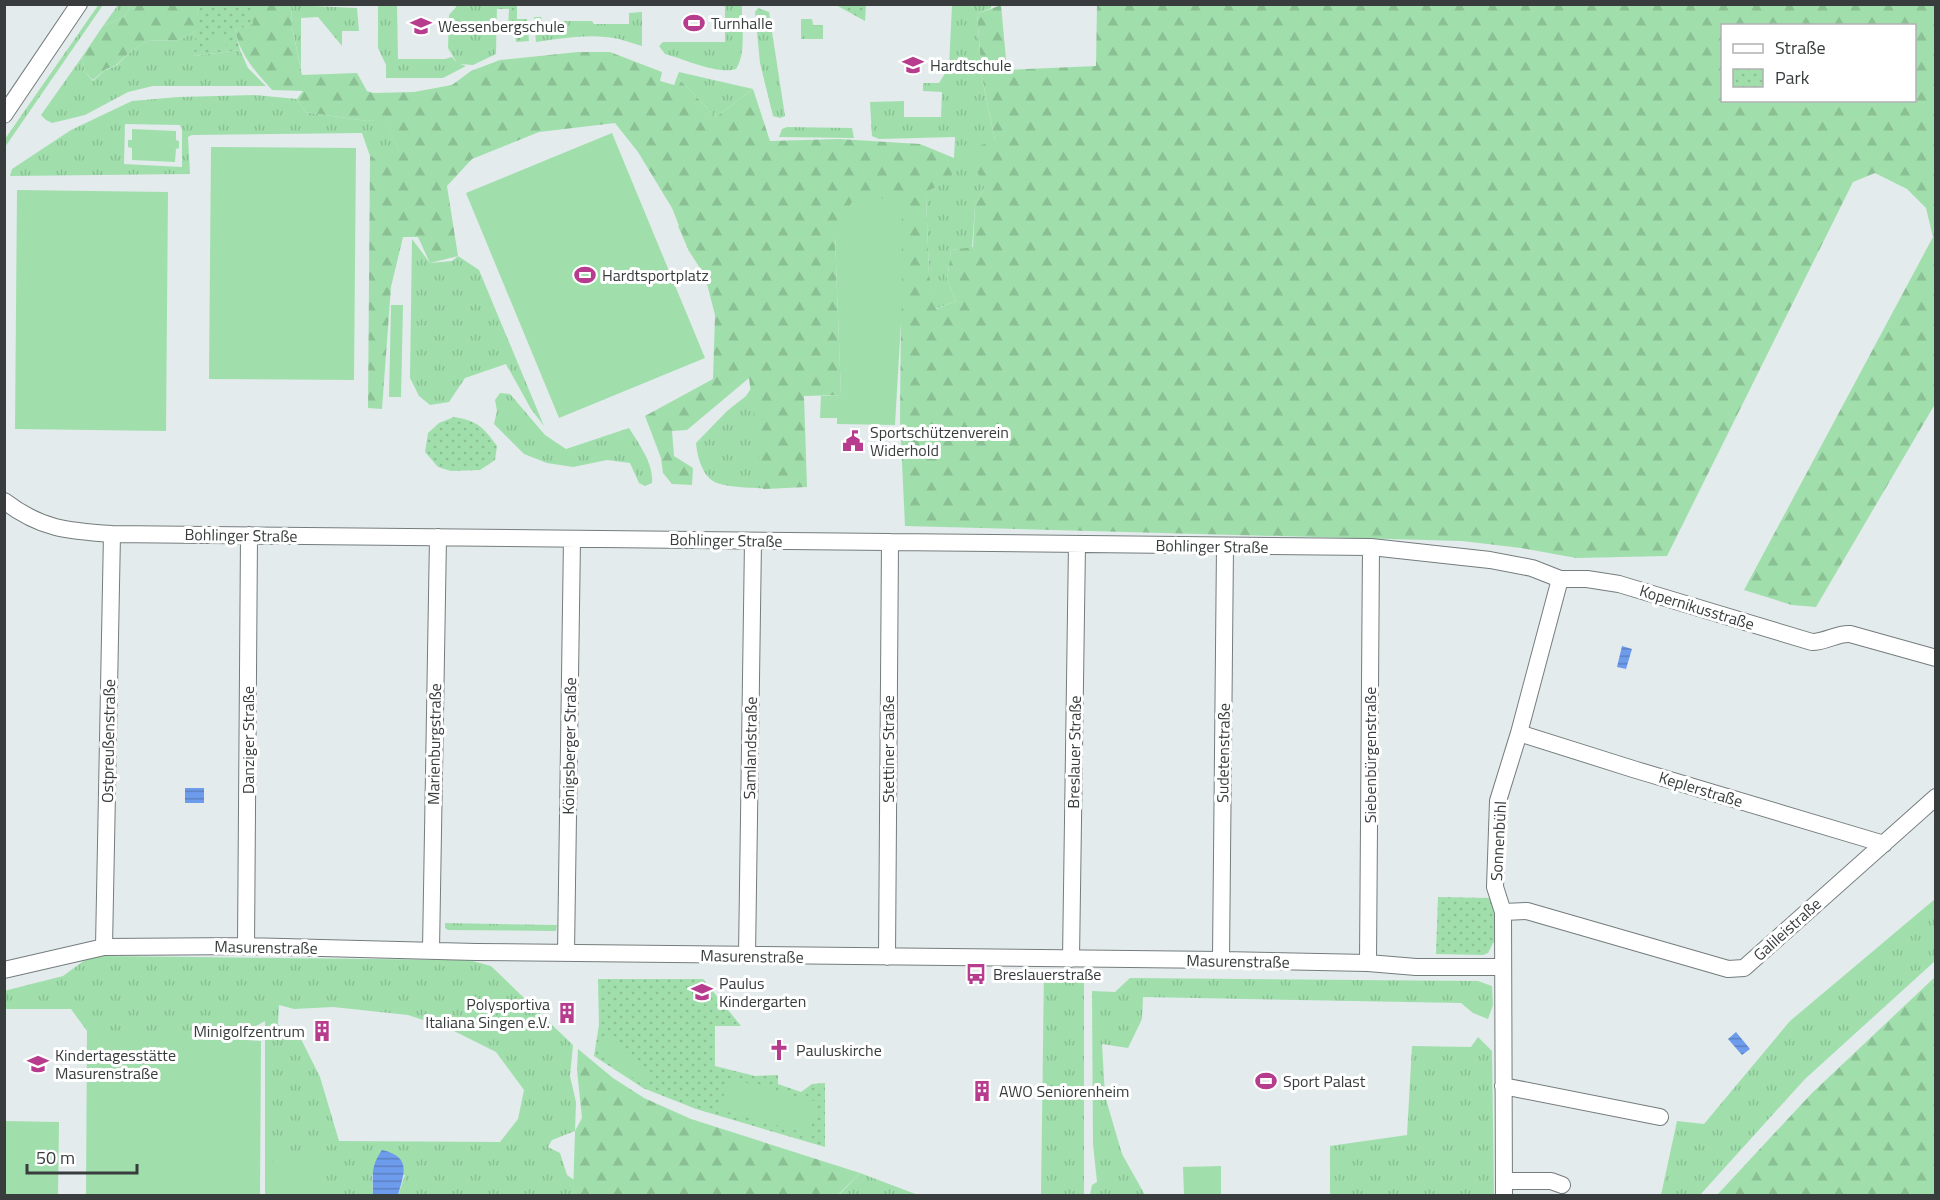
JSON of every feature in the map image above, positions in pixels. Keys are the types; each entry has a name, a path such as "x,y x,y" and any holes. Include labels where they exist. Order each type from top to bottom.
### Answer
{"street":[{"path":"4,115 79,4"},
{"name":"Bohlinger Straße","path":"4,501 41,524 76,532 112,534 1371,547 1456,555"},
{"name":"Ostpreußenstraße","path":"104,947 112,534"},
{"name":"Danziger Straße","path":"246,946 249,535"},
{"name":"Marienburgstraße","path":"430,950 438,537"},
{"name":"Königsberger Straße","path":"566,953 572,539"},
{"name":"Samlandstraße","path":"747,956 753,541"},
{"name":"Stettiner Straße","path":"886,957 890,542"},
{"name":"Breslauer Straße","path":"1071,960 1077,544"},
{"name":"Sudetenstraße","path":"1221,960 1225,546"},
{"name":"Siebenbürgenstraße","path":"1368,963 1371,547"},
{"name":"Kopernikusstraße","path":"1456,555 1532,568 1560,579 1587,579 1620,584 1812,642 1826,640 1842,633 1850,634 1935,658"},
{"name":"Sonnenbühl","path":"1560,579 1498,801 1496,887 1503,912 1504,1188 1551,1181 1562,1185"},
{"name":"Keplerstraße","path":"1519,732 1633,769 1884,844"},
{"name":"Galileistraße","path":"1503,912 1527,911 1728,969 1744,968 1935,798"},
{"name":"Masurenstraße","path":"4,970 104,947 246,946 747,956 1221,960 1368,963 1416,967 1503,967"},
{"path":"1503,1086 1660,1117"}],"green space":[{"path":"99,4 103,5 5,147 5,139"},
{"path":"456,4 497,5 496,54 473,65 460,64 466,66 443,78 386,78 386,65 378,48 378,6 397,5 398,59 452,57 457,63 448,48 449,15"},
{"path":"118,5 131,5 125,16 103,26"},
{"path":"131,5 198,5 197,30 179,40 147,41 93,80 85,72 82,57 103,26 125,16"},
{"path":"198,5 252,5 253,24 235,30 240,50 194,56"},
{"path":"252,5 291,5 292,27 302,75 357,73 367,91 373,93 414,92 452,85 471,71 500,60 578,52 610,52 662,72 660,81 674,85 677,77 716,117 753,89 770,141 839,139 920,144 954,158 951,180 910,199 926,194 929,274 936,309 956,301 947,280 951,250 973,247 975,206 985,186 972,163 979,146 995,140 982,77 977,14 1001,5 1007,70 1096,66 1097,5 1935,5 1935,404 1816,607 1792,605 1744,590 1933,237 1926,208 1907,189 1875,173 1853,182 1667,556 1576,558 1462,541 905,526 900,420 902,202 835,237 841,395 804,396 807,487 763,489 749,378 687,430 672,431 674,456 693,468 692,485 672,484 663,473 661,458 645,416 713,379 715,315 705,276 689,251 672,208 638,152 615,123 539,132 472,159 447,186 458,256 430,263 418,237 403,237 391,287 382,409 368,408 370,156 385,162 399,151 385,120 367,121 305,112 297,99 303,91 272,90 249,62 240,47 235,30 252,24"},
{"path":"291,5 357,8 359,31 342,31 342,46 318,17 301,18 301,69 292,27"},
{"path":"497,5 517,5 517,19 527,19 529,41 516,42 515,32 508,28 509,9 497,9"},
{"path":"725,5 742,5 742,46 736,69 720,70 701,66 665,54 659,46 663,42 725,42"},
{"path":"836,5 866,5 865,21"},
{"path":"952,5 991,5 991,8 977,14 982,78 995,140 985,186 975,206 972,248 951,250 947,280 956,301 935,309 929,274 926,195 902,202 954,158 955,137 879,139 872,136 870,102 904,101 904,117 941,117 942,92 923,91 923,83 939,83 949,67"},
{"path":"758,8 769,12 785,116 780,118 773,116 760,63 755,12"},
{"path":"642,12 642,46 598,36 536,42 534,17 541,17 542,21 629,24 629,13"},
{"path":"801,19 812,19 813,25 823,25 823,39 801,39"},
{"path":"197,30 194,56 240,50 248,68 266,86 153,86 128,92 85,115 52,123 41,115 82,57 85,72 93,81 147,41 179,40"},
{"path":"212,36 227,38 225,51 210,49"},
{"path":"580,64 613,64 674,86 695,110 735,190 741,250 762,311 768,347 780,457 780,488 725,485 713,481 703,469 696,443 727,411 746,396 756,381 754,312 726,235 689,251 678,226 708,215 710,203 685,148 662,112 649,97 633,86 606,79 575,81 536,89 557,77 583,73"},
{"path":"679,72 753,89 716,117 677,77"},
{"path":"255,95 297,99 305,112 367,121 385,119 399,151 417,154 385,163 370,156 362,133 192,135 188,137 190,174 10,176 12,169 71,130 132,101","holes":["125,124 180,125 182,167 124,164"]},
{"path":"787,127 852,128 854,138 779,137 782,129"},
{"path":"132,129 176,131 179,148 176,149 175,162 132,160 132,148 128,147 128,140 132,140"},
{"name":"Hardtsportplatz","path":"612,133 705,358 559,418 466,193"},
{"path":"211,147 356,148 354,380 209,379"},
{"path":"17,190 168,192 166,431 15,429"},
{"path":"856,193 902,202 902,305 895,425 837,424 837,418 820,418 821,396 841,395 835,237"},
{"path":"412,239 430,263 452,261 458,256 479,270 544,426 531,409 506,364 465,378 449,402 430,405 419,396 410,378"},
{"path":"391,305 403,305 401,397 389,397"},
{"path":"500,393 510,394 545,435 566,449 629,428 648,461 652,483 645,486 639,483 630,463 607,460 573,467 547,463 524,454 494,424 497,411 495,400"},
{"path":"454,417 474,423 484,430 497,446 495,460 480,470 451,471 438,467 425,452 428,433 439,423"},
{"path":"1438,897 1490,898 1497,923 1497,942 1493,943 1488,953 1483,955 1436,954"},
{"path":"1935,899 1935,961 1805,1079 1700,1195 1661,1195 1677,1121 1704,1124 1790,1021"},
{"path":"445,923 557,925 556,931 448,930 445,928"},
{"path":"89,957 469,960 491,966 573,1045 570,1076 576,1102 575,1131 552,1140 548,1147 560,1153 567,1175 574,1180 573,1195 398,1195 405,1175 372,1174 373,1195 265,1195 265,1021 247,1031 87,1031 71,1009 5,1009 4,991 63,976","holes":["279,1005 294,1009 333,1007 408,1015 448,1028 496,1052 524,1090 518,1119 500,1142 339,1141 320,1077 298,1033 278,1025"]},
{"path":"1084,970 1084,1195 1041,1195 1044,971"},
{"path":"1935,977 1935,1195 1717,1195 1812,1093"},
{"path":"1130,978 1478,981 1492,986 1493,1005 1488,1019 1473,1013 1461,1003 1143,997 1142,1019 1128,1048 1102,1044 1105,1096 1122,1154 1145,1195 1090,1195 1092,1185 1097,1182 1093,1144 1092,991 1115,992"},
{"path":"598,979 703,979 741,1026 715,1026 715,1066 755,1076 778,1075 778,1084 801,1092 812,1084 825,1083 825,1147 696,1109 643,1088 594,1056 599,1025"},
{"path":"87,1031 247,1031 247,1040 261,1041 260,1195 86,1195"},
{"path":"1478,1037 1492,1051 1494,1195 1330,1195 1330,1146 1407,1135 1412,1046 1471,1047"},
{"path":"608,1038 651,1072 641,1084 598,1050"},
{"path":"578,1049 613,1078 644,1098 691,1119 860,1173 838,1195 573,1195 575,1131 582,1118 577,1070"},
{"path":"728,1078 818,1102 809,1134 720,1110"},
{"path":"5,1121 59,1122 58,1195 5,1195"},
{"path":"273,1152 324,1153 322,1195 272,1195"},
{"path":"1221,1166 1221,1195 1184,1195 1183,1167"},
{"path":"860,1173 918,1195 838,1196"}],"water":[{"path":"1622,646 1632,649 1626,669 1617,667"},
{"path":"185,788 204,788 204,803 185,803"},
{"path":"1736,1032 1750,1049 1742,1055 1728,1039"},
{"path":"382,1150 398,1157 404,1167 398,1195 373,1195 374,1167"}],"place":[{"name":"Turnhalle","path":"694,23"},
{"name":"Wessenbergschule","path":"421,26"},
{"name":"Hardtschule","path":"913,65"},
{"name":"Hardtsportplatz","path":"585,275"},
{"name":"Sportschützenverein Widerhold","path":"853,441"},
{"name":"Breslauerstraße","path":"976,974"},
{"name":"Paulus Kindergarten","path":"702,992"},
{"name":"Polysportiva Italiana Singen e.V.","path":"567,1013"},
{"name":"Minigolfzentrum","path":"322,1031"},
{"name":"Pauluskirche","path":"779,1050"},
{"name":"Kindertagesstätte Masurenstraße","path":"38,1064"},
{"name":"Sport Palast","path":"1266,1081"},
{"name":"AWO Seniorenheim","path":"982,1091"}]}
